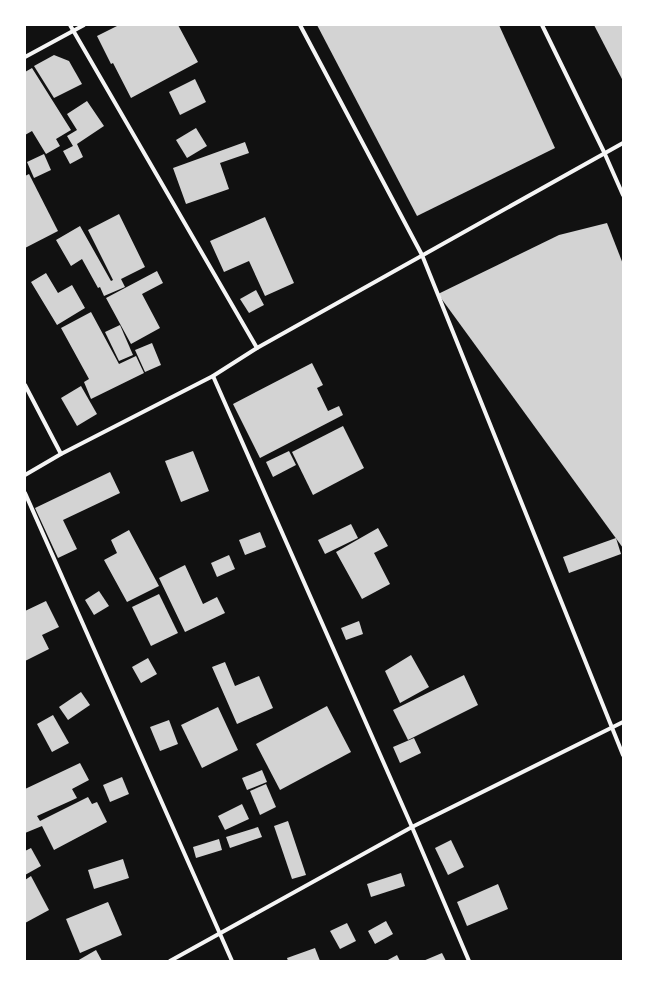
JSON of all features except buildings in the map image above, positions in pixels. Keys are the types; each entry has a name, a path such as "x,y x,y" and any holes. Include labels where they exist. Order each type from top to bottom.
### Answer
{"street":[{"path":"70,25 257,348"},
{"path":"25,56 84,25"},
{"path":"300,25 422,255 623,755"},
{"path":"542,25 604,152 623,195"},
{"path":"25,475 61,454 213,376 257,348 604,152 623,143"},
{"path":"213,376 412,827 469,961"},
{"path":"25,385 61,454"},
{"path":"25,493 232,961"},
{"path":"170,961 412,827 623,722"}]}
